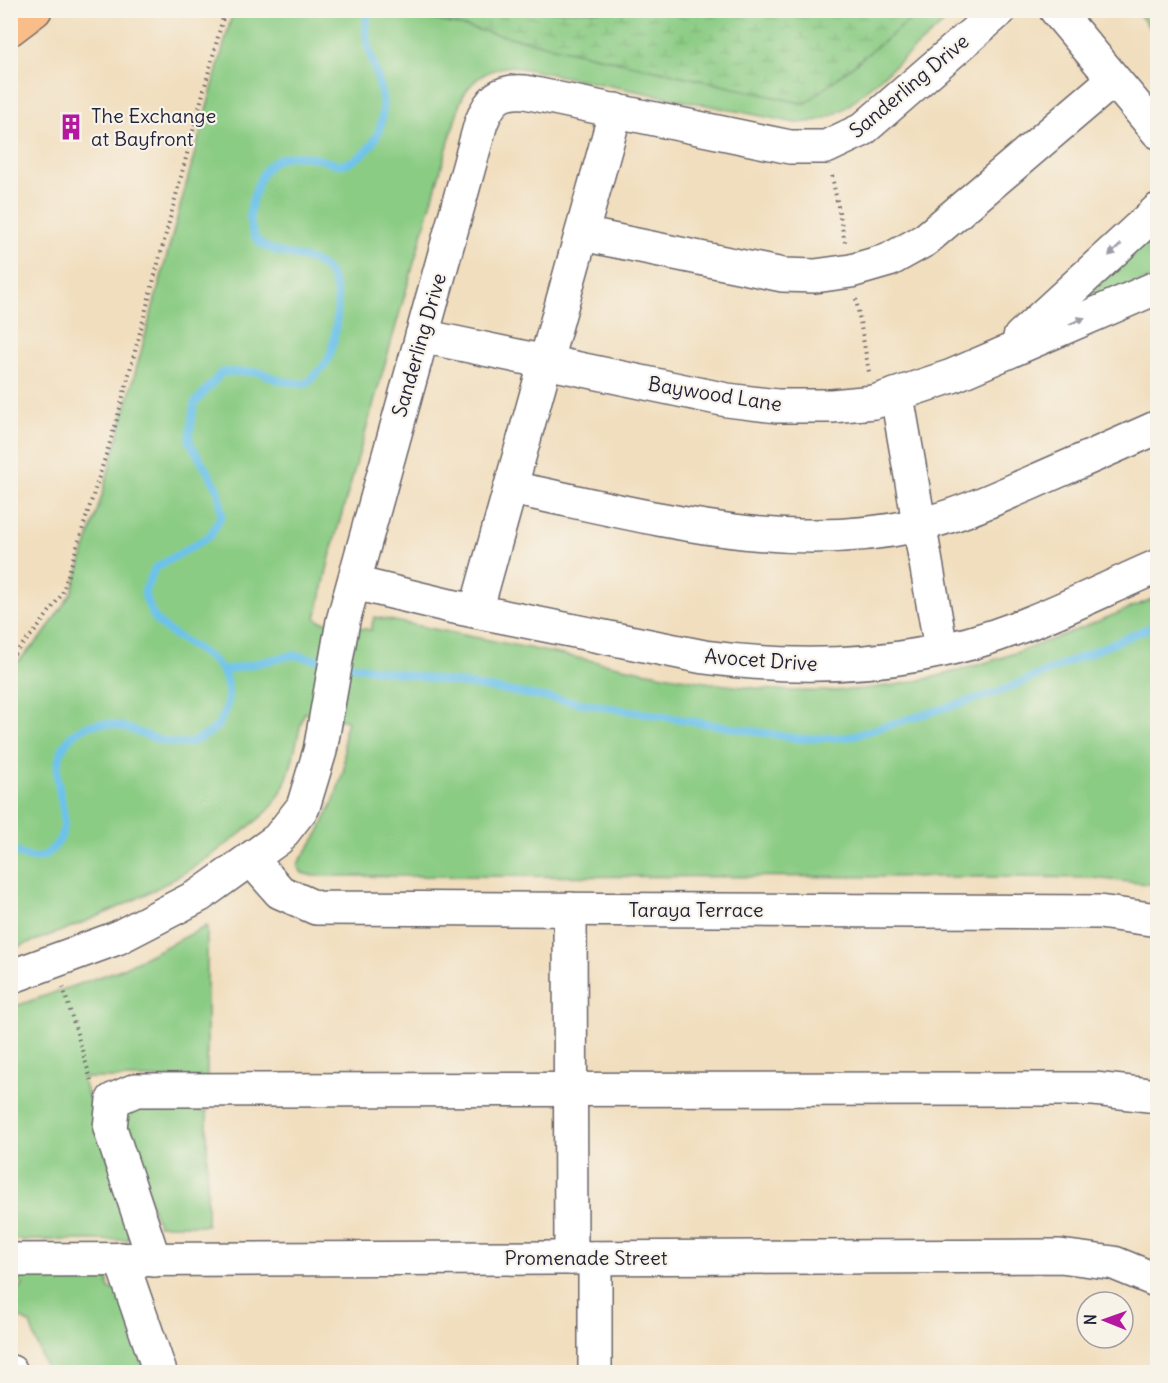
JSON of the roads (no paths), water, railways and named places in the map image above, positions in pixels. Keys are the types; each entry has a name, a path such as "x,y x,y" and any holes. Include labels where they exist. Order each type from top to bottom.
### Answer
{"main road":[{"path":"10,29 35,10"}],"street":[{"name":"Sanderling Drive","path":"10,977 117,938 200,895 278,839 303,807 320,751 343,621 481,123 488,106 498,95 511,91 616,110 790,147 826,147 862,130 999,10"},
{"path":"1056,10 1158,132"},
{"path":"582,234 783,275 815,276 851,271 889,260 925,240 1113,80"},
{"path":"476,611 616,110"},
{"name":"Baywood Lane","path":"1004,352 1158,210"},
{"name":"Baywood Lane","path":"422,336 727,400 777,406 832,406 874,402 952,376 1158,287"},
{"path":"897,396 941,649"},
{"path":"511,488 687,524 758,535 832,537 920,524 977,506 1158,427"},
{"name":"Avocet Drive","path":"354,583 476,611 693,655 740,662 820,665 892,658 941,649 1019,627 1158,566"},
{"name":"Taraya Terrace","path":"251,860 280,892 316,908 1099,912 1158,920"},
{"path":"570,909 570,1089 583,1258 595,1372"},
{"path":"154,1260 110,1128 113,1100 136,1090 1094,1089 1158,1096"},
{"name":"Promenade Street","path":"10,1260 1060,1256 1114,1263 1158,1281"},
{"path":"121,1260 160,1372"}],"waterway":[{"path":"10,848 24,856 39,858 48,853 58,842 63,831 64,820 57,772 59,759 66,742 79,730 93,724 107,724 161,740 189,743 211,732 219,724 224,714 228,698 227,683 221,670 212,660 165,628 153,615 144,593 155,568 210,536 222,514 218,489 189,441 194,404 222,372 259,372 281,381 306,384 321,370 331,352 336,325 337,293 329,274 316,263 267,248 255,237 250,210 263,174 276,161 284,157 302,156 336,164 349,163 366,151 375,139 380,127 382,103 381,90 366,38 368,10"},
{"path":"342,664 801,739 849,737 1001,691 1158,624"},
{"path":"223,671 293,655 329,662"}],"place":[{"name":"The Exchange at Bayfront","path":"71,127"}]}
